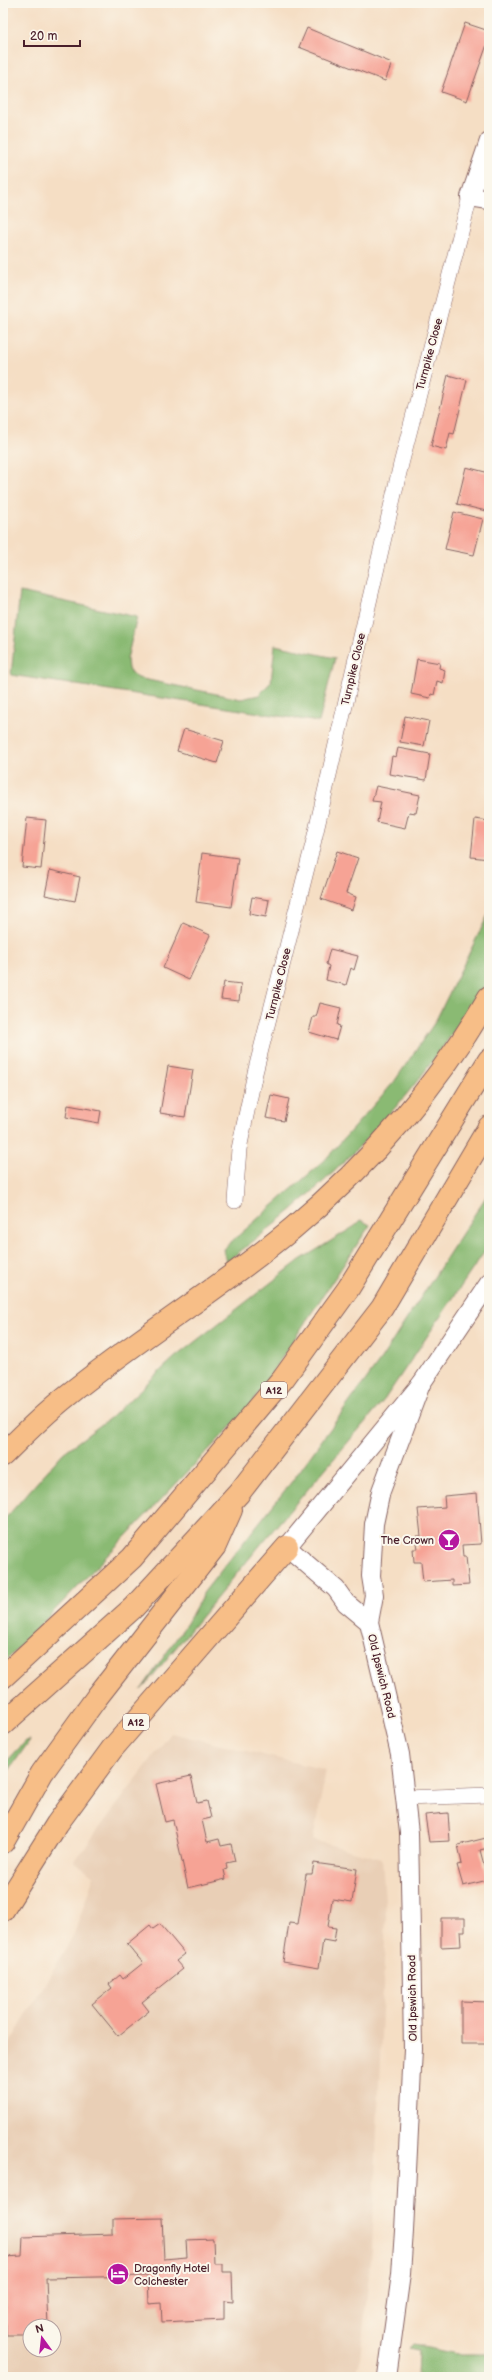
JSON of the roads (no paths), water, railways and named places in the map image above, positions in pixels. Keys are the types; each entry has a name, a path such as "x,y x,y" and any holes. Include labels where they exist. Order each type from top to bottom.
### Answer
{"highway":[{"path":"3,1455 66,1396 124,1352 229,1278 327,1199 384,1140 419,1099 448,1060 489,997"},
{"name":"A12","path":"3,1677 132,1558 283,1379 348,1289 489,1060"},
{"path":"3,1724 134,1607 239,1493 382,1308 489,1127"},
{"path":"3,1842 42,1773 97,1697 215,1546 239,1493"},
{"name":"A12","path":"3,1910 57,1824 112,1749 287,1547"}],"street":[{"name":"Turnpike Close","path":"236,1200 239,1149 255,1073 312,844 401,464 470,197 489,141"},
{"path":"470,197 489,200"},
{"name":"Old Ipswich Road","path":"369,1622 346,1603 336,1589 287,1547 421,1384 489,1283"},
{"name":"Old Ipswich Road","path":"387,2377 401,2274 413,2049 409,1833 400,1754 369,1622 374,1595 372,1555 378,1506 389,1465 421,1384"},
{"path":"405,1798 489,1795"}],"place":[{"name":"The Crown","path":"449,1540"},
{"name":"Dragonfly Hotel Colchester","path":"118,2274"}]}
